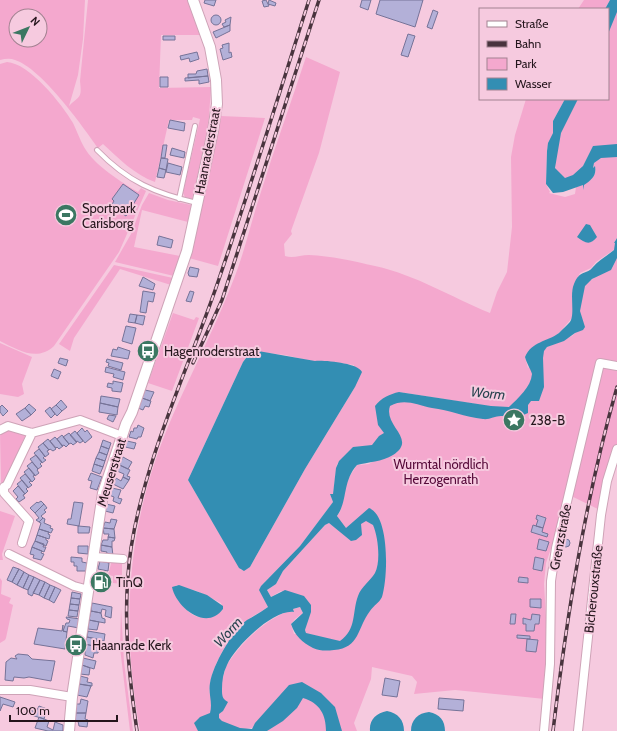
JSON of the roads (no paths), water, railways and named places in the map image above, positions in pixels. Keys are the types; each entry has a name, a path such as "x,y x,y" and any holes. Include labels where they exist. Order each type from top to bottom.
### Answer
{"street":[{"name":"Haanraderstraat","path":"179,279 187,251 213,131 218,92 210,47 193,0"},
{"name":"Meuserstraat","path":"68,731 94,557 95,538 103,493 179,279"},
{"name":"Grenzstraße","path":"544,731 550,664 551,581 556,548 600,363 617,366"},
{"path":"0,430 8,426 32,433 80,420 122,436"},
{"path":"22,543 29,521 4,493 2,486 7,485 32,433"},
{"name":"Bicherouxstraße","path":"578,731 601,515 608,481 617,449"},
{"path":"9,554 74,586 89,590"},
{"path":"94,557 123,559"},
{"path":"0,690 30,690 72,697"}],"lane":[{"name":"Haanraderstraat","path":"179,198 195,126"},
{"path":"97,150 112,164 142,185 162,194 197,203"}],"water":[{"path":"610,0 617,0 617,12 609,32 609,8 606,8"},
{"path":"564,100 578,100 561,133 555,168 565,178 573,175 583,166 593,146 617,144 617,157 601,158 594,163 594,175 584,185 584,190 583,185 563,192 553,193 546,184 547,151 548,143 553,133 553,121"},
{"path":"586,224 590,225 597,237 590,243 587,243 577,237"},
{"path":"617,238 617,258 611,270 592,279 585,286 580,311 585,327 583,330 575,333 564,341 547,347 544,351 544,387 539,401 531,401 528,405 528,413 518,416 499,416 485,419 470,417 406,402 390,406 389,413 391,420 401,438 402,443 400,449 393,455 384,459 357,465 349,478 343,504 337,516 346,528 369,508 376,513 381,523 386,548 385,576 382,597 366,617 353,641 349,645 342,648 331,650 318,650 309,646 297,635 291,624 303,613 300,607 293,609 294,612 276,616 266,623 246,640 231,657 222,683 222,695 228,702 223,711 219,714 219,718 222,721 240,728 252,729 255,723 289,685 302,682 321,693 335,707 342,731 326,731 325,720 321,710 314,703 303,698 297,708 283,721 267,731 198,731 194,723 200,717 210,713 210,683 219,658 229,640 241,625 268,607 259,590 261,586 300,546 333,502 330,494 333,494 336,468 339,461 353,447 372,445 379,436 384,433 378,425 375,406 377,403 392,394 399,392 491,406 509,407 524,392 531,379 532,373 525,357 528,352 536,345 559,333 569,323 572,316 572,294 576,279 614,250 614,243","holes":["366,521 373,525 378,549 377,568 373,576 359,593 352,626 349,631 340,641 306,633 305,630 311,612 311,605 304,596 285,590 271,597 267,590 276,584 283,571 325,525 329,523 351,541 356,540 362,535 361,524"]},
{"path":"252,350 315,361 348,364 354,366 362,372 355,387 305,469 250,567 244,571 239,568 188,480 243,362"},
{"path":"179,585 207,595 223,606 223,609 216,615 208,618 193,614 185,609 175,595 172,587"},
{"path":"387,711 394,713 402,720 404,731 370,731 372,720 380,713"},
{"path":"429,712 436,714 441,718 445,731 411,731 414,720 418,716"}],"railway":[{"path":"137,731 127,640 127,594 131,548 138,513 158,443 209,307 255,171 309,0"},
{"path":"193,363 222,300 319,0"},
{"path":"553,731 564,644 578,558 595,472 617,387"}],"place":[{"name":"Sportpark Carisborg","path":"66,215"},
{"name":"Hagenroderstraat","path":"148,351"},
{"name":"238-B","path":"514,420"},
{"name":"TinQ","path":"101,582"},
{"name":"Haanrade Kerk","path":"76,645"}],"water label":[{"name":"Worm","path":"488,393"},
{"name":"Worm","path":"228,632"}],"park label":[{"name":"Wurmtal nördlich Herzogenrath","path":"441,472"}]}
